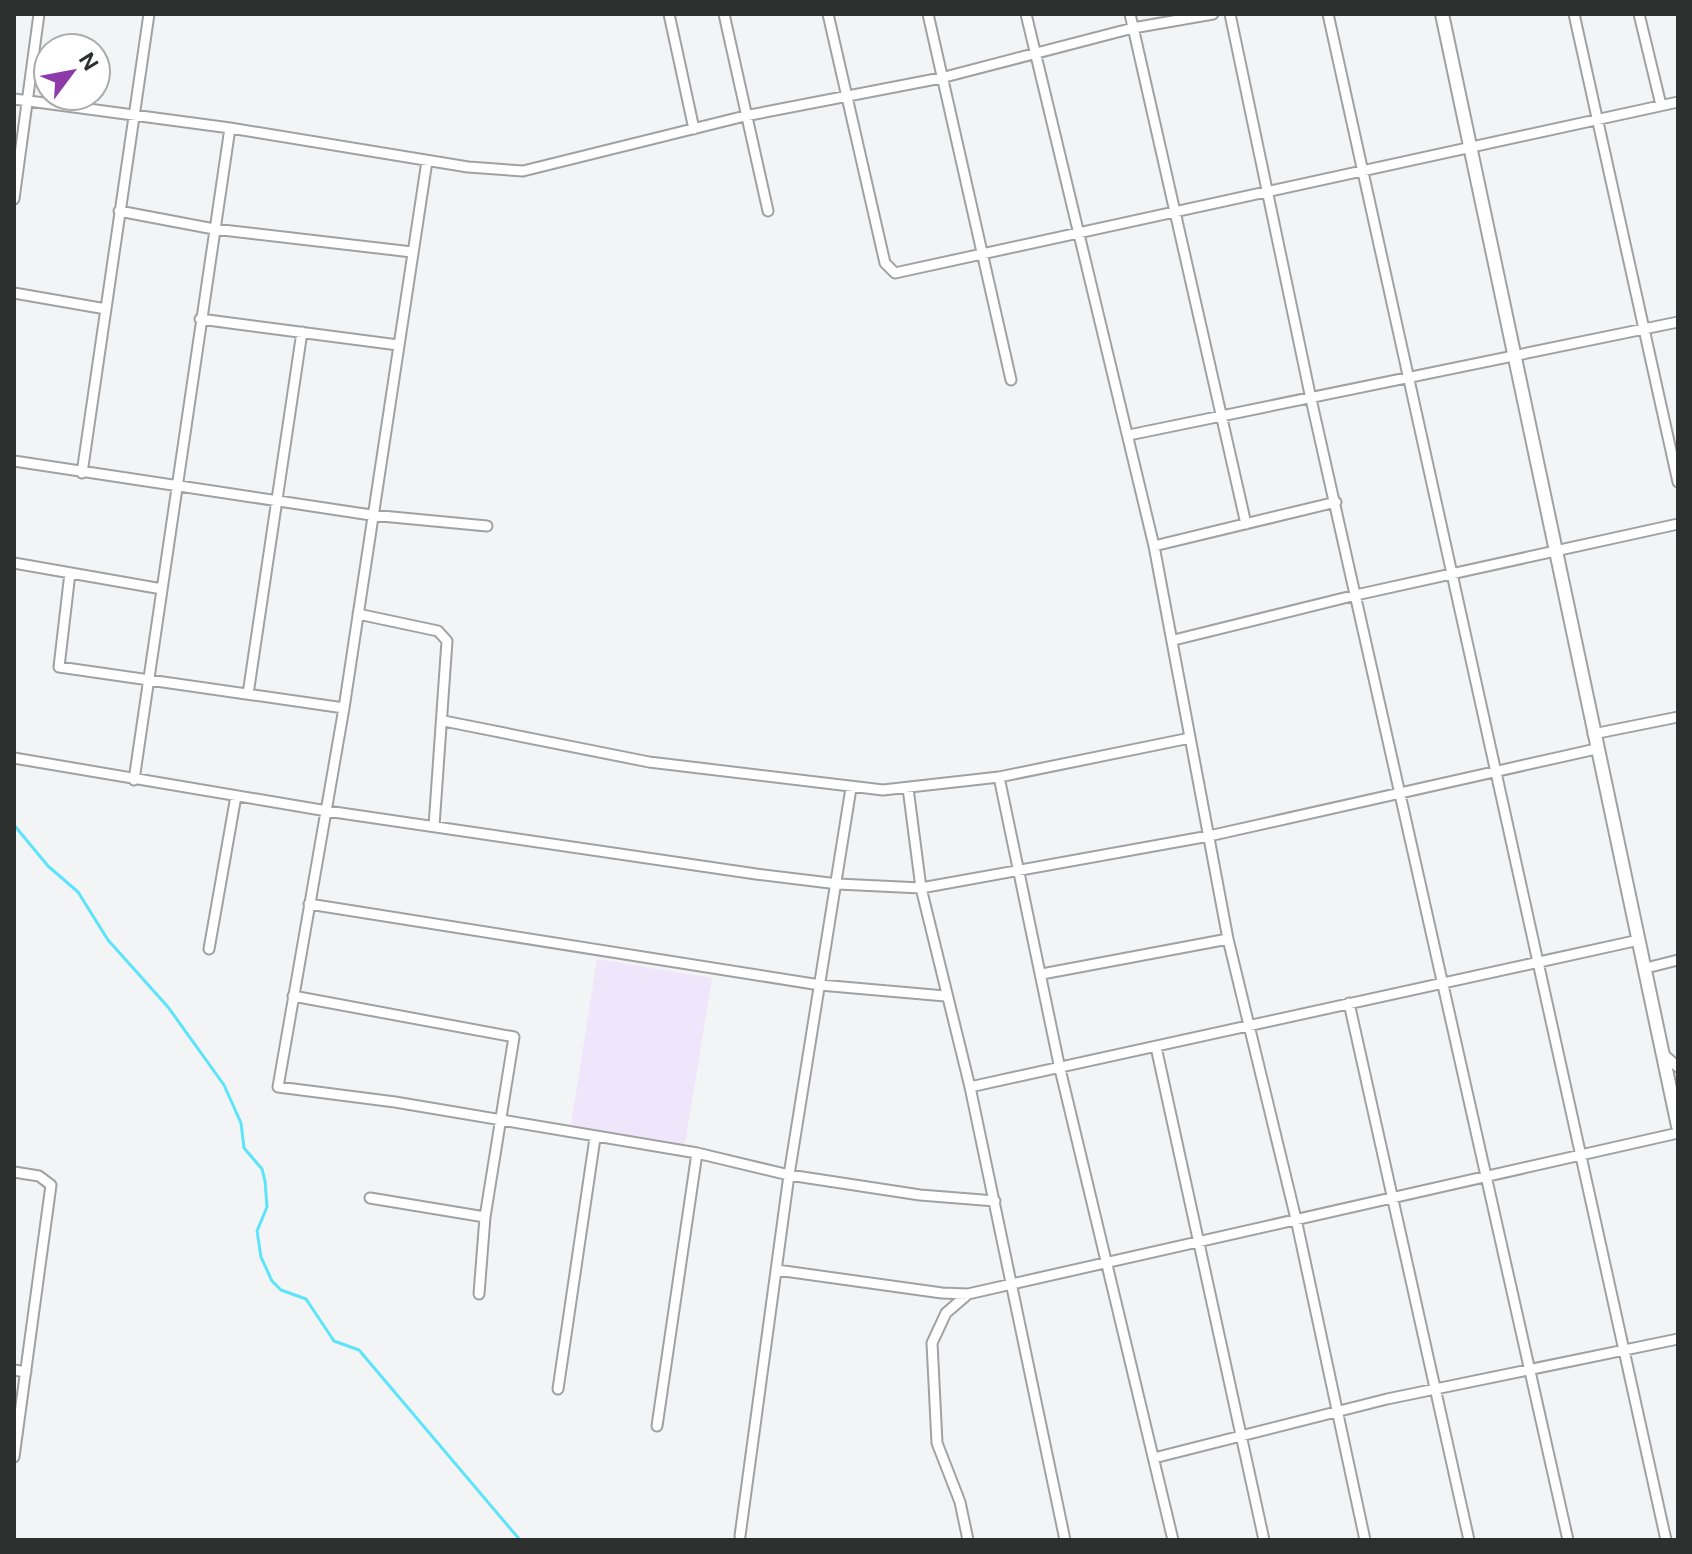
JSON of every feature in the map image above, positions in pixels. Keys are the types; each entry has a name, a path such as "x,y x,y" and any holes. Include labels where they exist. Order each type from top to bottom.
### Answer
{"street":[{"path":"14,199 39,14"},
{"path":"82,473 149,14"},
{"path":"669,14 694,129"},
{"path":"724,14 768,211"},
{"path":"828,14 889,270 895,273 1271,194 1678,102"},
{"path":"928,14 1011,380"},
{"path":"1026,14 1154,546 1228,939 1296,1219 1365,1540"},
{"path":"1130,14 1246,524"},
{"path":"14,99 230,128 427,161 523,171 745,116 941,78 1133,28 1213,14"},
{"path":"1230,14 1271,194 1311,399 1568,1540"},
{"path":"1328,14 1535,961 1666,1540"},
{"path":"1442,14 1678,1126"},
{"path":"1574,14 1678,482"},
{"path":"1639,14 1661,105"},
{"path":"134,780 230,128"},
{"path":"427,161 344,708 278,1087 395,1102 697,1153 789,1175 920,1195 995,1201"},
{"path":"119,211 214,229 412,252"},
{"path":"14,293 106,309"},
{"path":"200,319 398,345"},
{"path":"1129,435 1678,322"},
{"path":"248,694 302,332"},
{"path":"1667,430 1678,428"},
{"path":"14,461 276,502 487,526"},
{"path":"1154,546 1336,502"},
{"path":"1174,640 1356,595 1678,524"},
{"path":"14,563 162,589"},
{"path":"70,573 59,667 344,708"},
{"path":"358,614 438,631 447,641 444,721 434,826"},
{"path":"1593,734 1678,717"},
{"path":"444,721 649,762 851,788 908,788 999,777 1190,738"},
{"path":"14,758 327,811 838,884 921,888 1209,836 1596,749"},
{"path":"999,777 1060,1069 1173,1540"},
{"path":"740,1536 789,1175 851,788"},
{"path":"908,788 921,888 945,996 970,1087 1065,1540"},
{"path":"209,949 236,796"},
{"path":"309,904 820,985 945,996"},
{"path":"1042,974 1228,939"},
{"path":"970,1087 1639,940"},
{"path":"1646,968 1678,960"},
{"path":"293,996 514,1037 485,1217 479,1294"},
{"path":"1349,1003 1469,1540"},
{"path":"1156,1047 1264,1540"},
{"path":"1663,1054 1678,1067"},
{"path":"777,1270 968,1294 1678,1133"},
{"path":"558,1389 595,1138"},
{"path":"657,1426 697,1153"},
{"path":"14,1172 39,1176 51,1185 14,1457"},
{"path":"370,1198 485,1217"},
{"path":"968,1294 946,1313 932,1343 937,1443 960,1502 968,1540"},
{"path":"1154,1458 1433,1389 1678,1339"},
{"path":"14,1370 26,1372"}],"shaded area":[{"path":"597,959 712,978 685,1144 571,1125"}],"waterway":[{"path":"14,825 48,866 78,892 108,940 168,1007 224,1085 241,1123 244,1148 262,1169 265,1181 267,1207 257,1231 261,1257 272,1281 281,1290 306,1299 334,1341 359,1350 520,1540"}]}
